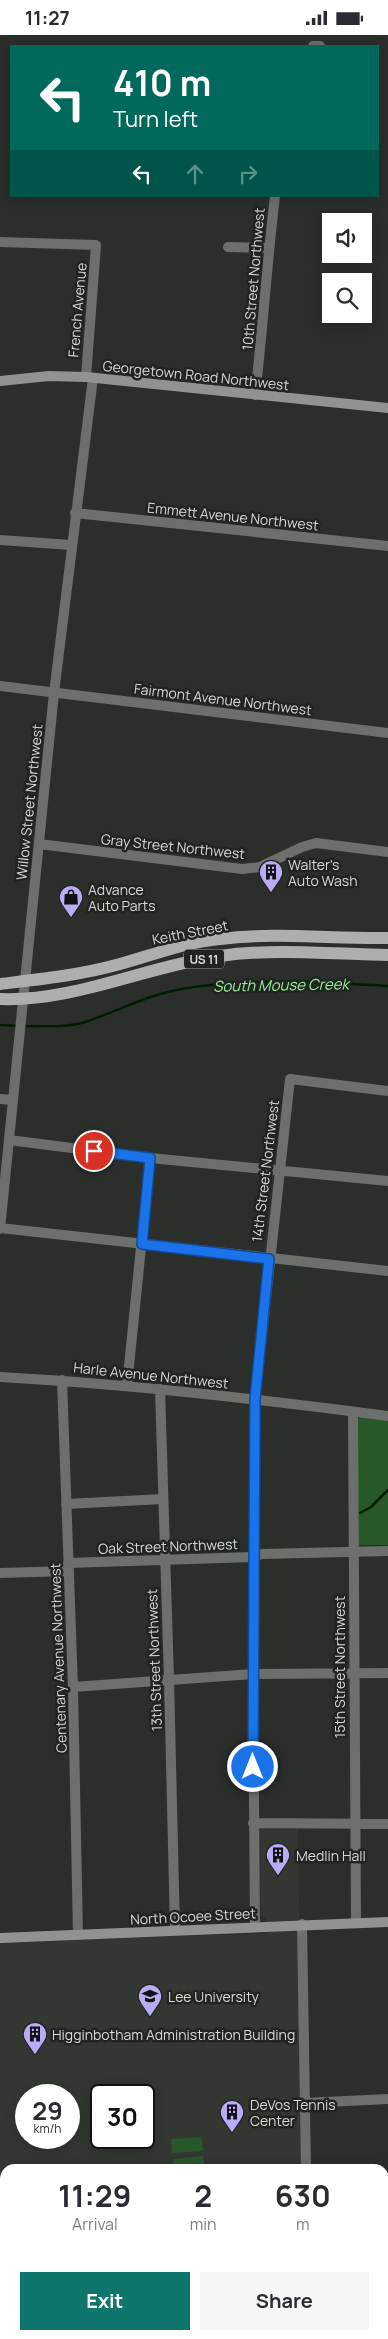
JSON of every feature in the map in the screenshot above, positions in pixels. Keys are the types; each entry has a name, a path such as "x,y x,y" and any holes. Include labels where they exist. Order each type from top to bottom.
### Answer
{"main road":[{"name":"Georgetown Road Northwest","path":"0,381 49,376 89,378 388,408"},
{"name":"Keith Street","path":"0,984 64,977 120,964 173,948 220,939 281,936 388,938"},
{"name":"Keith Street","path":"0,999 24,1000 66,993 221,955 280,953 388,955"},
{"name":"North Ocoee Street","path":"0,1938 302,1924 388,1922"}],"street":[{"name":"10th Street Northwest","path":"255,395 265,307 268,248 275,197"},
{"name":"French Avenue","path":"0,242 96,245 89,378"},
{"path":"228,247 268,248"},
{"name":"Willow Street Northwest","path":"0,1229 54,693 89,378"},
{"name":"Emmett Avenue Northwest","path":"75,513 388,546"},
{"path":"0,540 71,545"},
{"name":"Fairmont Avenue Northwest","path":"0,686 388,733"},
{"name":"Gray Street Northwest","path":"39,844 242,869 260,867 302,847 316,843 388,852"},
{"path":"280,953 281,936"},
{"name":"14th Street Northwest","path":"255,1927 252,1674 255,1399 278,1172 290,1079 388,1091"},
{"path":"0,1099 12,1100"},
{"path":"9,1140 278,1172 388,1181"},
{"path":"127,1386 150,1158"},
{"path":"0,1229 388,1271"},
{"name":"Harle Avenue Northwest","path":"0,1377 62,1380 160,1389 388,1416"},
{"name":"Centenary Avenue Northwest","path":"62,1380 73,1687 78,1935"},
{"name":"13th Street Northwest","path":"160,1389 175,1930"},
{"name":"15th Street Northwest","path":"352,1412 356,1922"},
{"path":"66,1504 163,1499"},
{"name":"Oak Street Northwest","path":"0,1573 164,1559 388,1551"},
{"path":"73,1687 252,1674 388,1673"},
{"path":"253,1823 388,1824"},
{"path":"302,1924 306,2164"},
{"path":"305,2103 388,2099"}],"shaded area":[{"name":"Lee University","path":"260,1828 298,1828 303,2164 0,2164 0,1940 267,1934 266,1918 261,1916"}],"green space":[{"path":"361,1417 388,1420 388,1545 358,1545 357,1420"},
{"path":"201,2137 203,2151 172,2153 171,2139"},
{"path":"203,2156 204,2164 174,2164 173,2159"}],"waterway":[{"name":"South Mouse Creek","path":"24,1026 77,1024 157,995 208,985 285,981 388,986"},
{"name":"South Mouse Creek","path":"0,1025 18,1026"},
{"path":"360,1513 371,1507 388,1490"}],"place":[{"name":"Walter's Auto Wash","path":"271,893"},
{"name":"Advance Auto Parts","path":"71,918"},
{"name":"Medlin Hall","path":"278,1876"},
{"name":"Lee University","path":"150,2017"},
{"name":"Higginbotham Administration Building","path":"35,2055"},
{"name":"DeVos Tennis Center","path":"232,2133"}],"route":[{"path":"94,1151 150,1158 142,1244 269,1259 255,1399 253,1767"}]}
